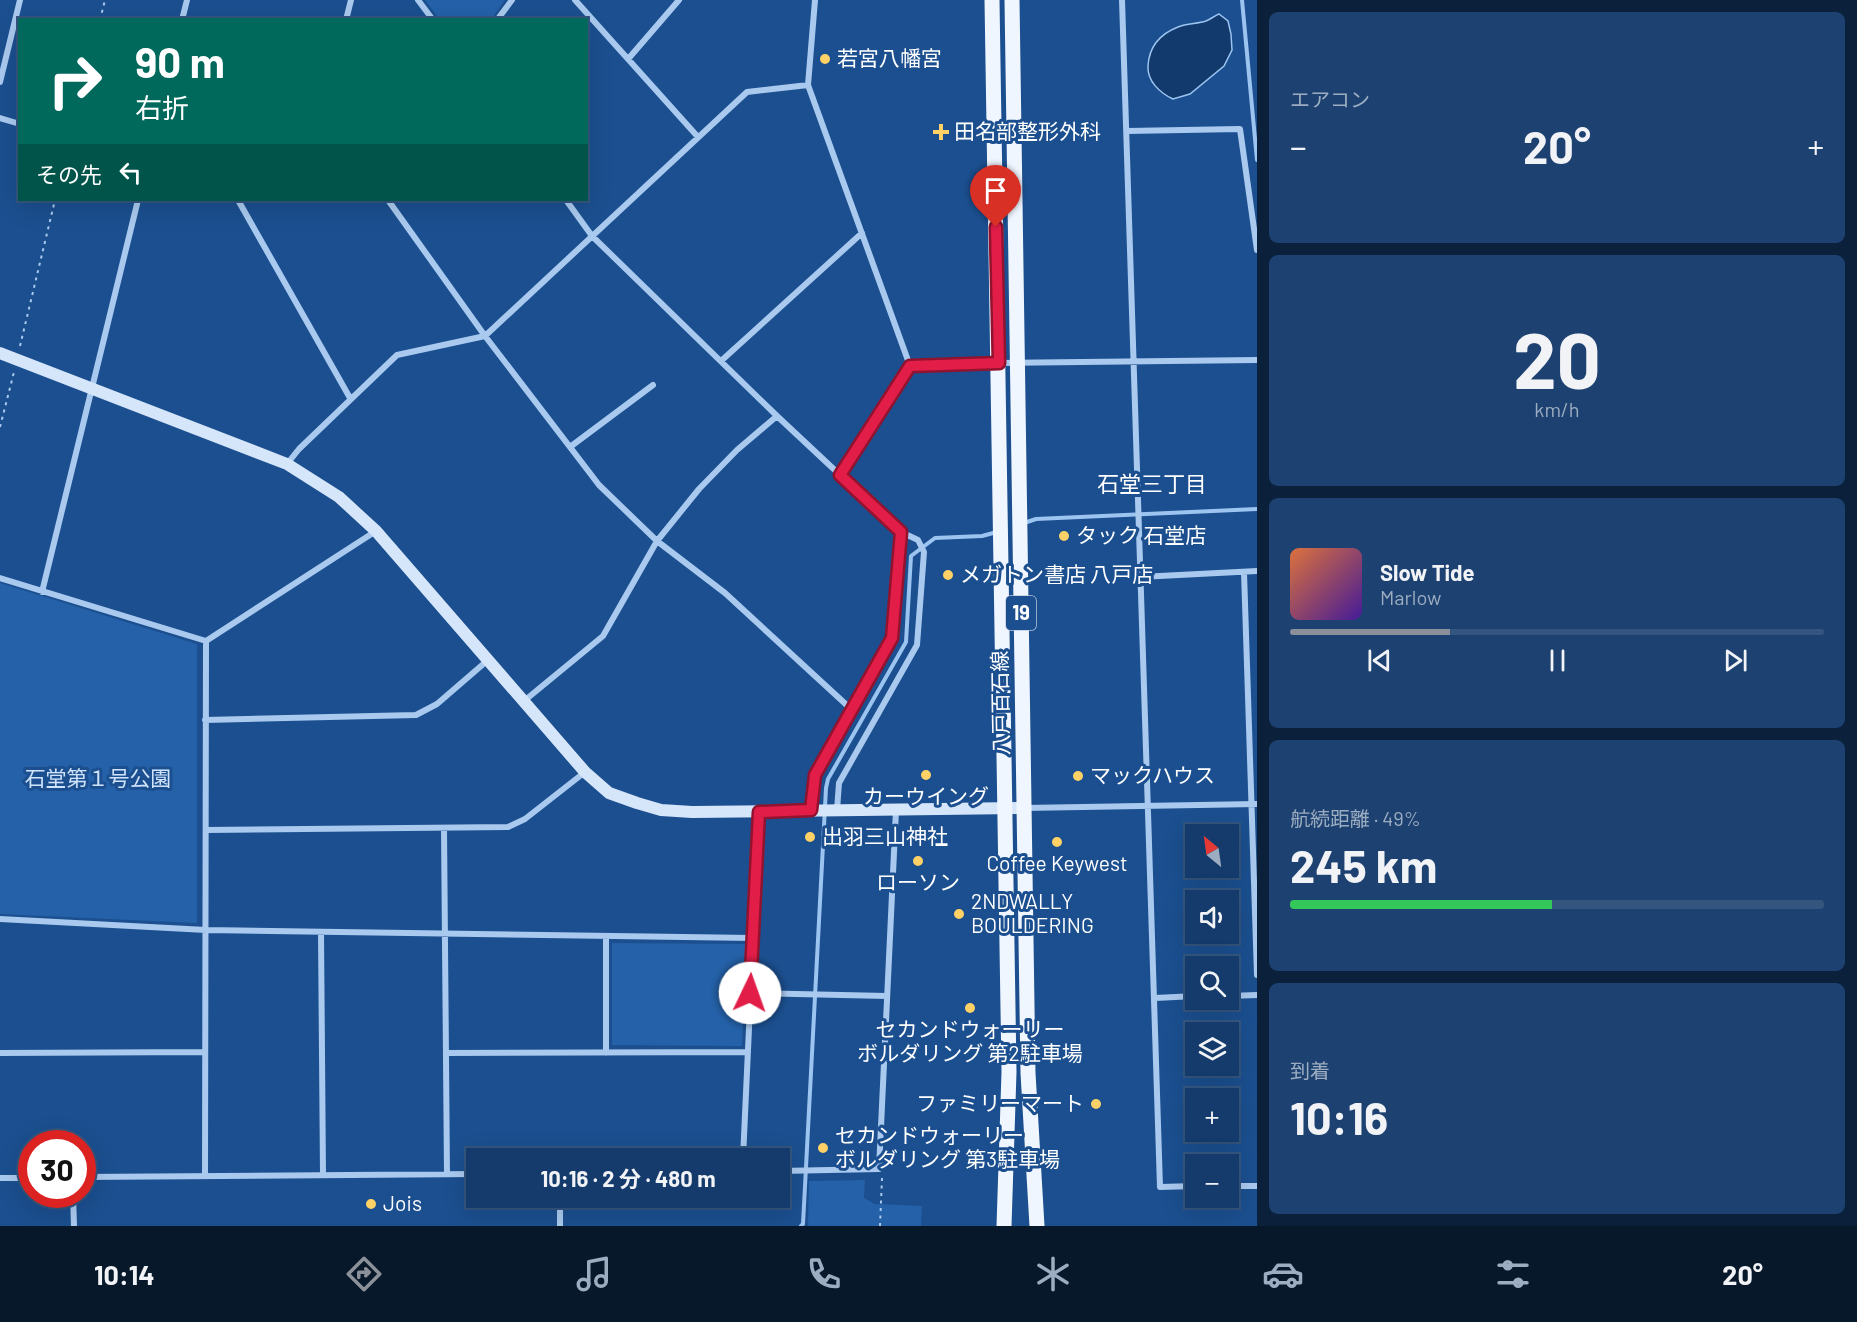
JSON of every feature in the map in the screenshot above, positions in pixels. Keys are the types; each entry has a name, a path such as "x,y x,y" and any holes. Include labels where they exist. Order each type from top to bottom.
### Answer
{"main road":[{"name":"八戸百石線","path":"992,0 1009,1072 1004,1226"},
{"name":"八戸百石線","path":"1011,0 1028,1073 1037,1226"}],"street":[{"path":"0,82 20,0"},
{"path":"182,18 187,0"},
{"path":"346,18 351,0"},
{"path":"418,0 432,18"},
{"path":"498,18 512,0"},
{"path":"575,0 698,137"},
{"path":"629,58 679,0"},
{"path":"815,0 808,85 910,366"},
{"path":"1122,0 1160,1187 1185,1186"},
{"path":"287,464 350,398 397,354 485,336 747,92 808,85"},
{"path":"0,118 18,123"},
{"path":"1127,131 1240,129 1257,250"},
{"path":"42,592 90,388 138,201"},
{"path":"239,201 350,398"},
{"path":"389,201 485,336 599,485 657,541 725,592 851,709"},
{"path":"567,201 592,236 777,416 901,532 918,540 924,552 917,645 839,783 837,810"},
{"path":"721,362 862,233"},
{"path":"0,353 287,464 339,497 376,531 585,772 609,793 661,810 759,812 1254,804"},
{"path":"910,366 1257,360"},
{"path":"840,475 910,366"},
{"path":"570,447 653,385"},
{"path":"524,701 603,636 657,541 699,489 737,450 777,416"},
{"path":"0,578 206,641 376,531"},
{"path":"811,810 815,775 892,638 901,532"},
{"path":"1140,577 1257,571"},
{"path":"1244,572 1254,804 1257,975"},
{"path":"206,641 206,1176"},
{"path":"205,720 416,715 437,704 488,660"},
{"path":"206,830 508,827 525,819 585,772"},
{"path":"790,1171 879,1169 896,809"},
{"path":"743,1148 759,812"},
{"path":"444,828 447,1174"},
{"path":"0,920 206,930 753,938"},
{"path":"321,932 323,1175"},
{"path":"606,937 606,1053"},
{"path":"750,993 887,996"},
{"path":"1239,996 1257,995"},
{"path":"1155,998 1185,997"},
{"path":"0,1053 205,1052"},
{"path":"446,1053 747,1052"},
{"path":"96,1178 466,1174"},
{"path":"0,1178 18,1178"},
{"path":"1239,1186 1257,1186"},
{"path":"73,1208 74,1226"},
{"path":"560,1208 560,1226"}],"path":[{"path":"100,18 105,0"},
{"path":"0,427 55,201"},
{"path":"880,1226 882,1177"}],"green space":[{"path":"425,0 505,0 492,18 438,18"},
{"name":"石堂第１号公園","path":"0,583 197,644 197,923 0,914"},
{"path":"612,943 746,944 742,1046 612,1045"},
{"path":"865,1180 864,1198 875,1204 922,1206 921,1226 808,1226 809,1181"}],"shaded area":[{"path":"1219,14 1228,21 1231,34 1232,50 1224,66 1190,94 1173,99 1163,93 1155,86 1148,71 1153,47 1166,33 1178,27 1206,21"}],"waterway":[{"path":"1242,0 1257,160"},
{"path":"1024,523 1036,519 1257,509"},
{"path":"801,1226 803,1224 828,779 906,642 911,556 935,538 982,536 997,532"}],"place":[{"name":"若宮八幡宮","path":"825,59"},
{"name":"田名部整形外科","path":"941,132"},
{"name":"タック 石堂店","path":"1064,536"},
{"name":"メガトン書店 八戸店","path":"948,575"},
{"name":"カーウイング","path":"926,775"},
{"name":"マックハウス","path":"1078,776"},
{"name":"出羽三山神社","path":"810,837"},
{"name":"Coffee Keywest","path":"1057,842"},
{"name":"ローソン","path":"918,861"},
{"name":"2NDWALLY BOULDERING","path":"959,914"},
{"name":"セカンドウォーリー ボルダリング 第2駐車場","path":"970,1008"},
{"name":"ファミリーマート","path":"1096,1104"},
{"name":"セカンドウォーリー ボルダリング 第3駐車場","path":"823,1148"},
{"name":"Jois","path":"371,1204"}],"district":[{"name":"石堂三丁目","path":"1152,484"}],"route":[{"path":"750,993 759,812 811,810 815,775 892,638 901,532 840,475 910,366 999,363 996,227"}]}
